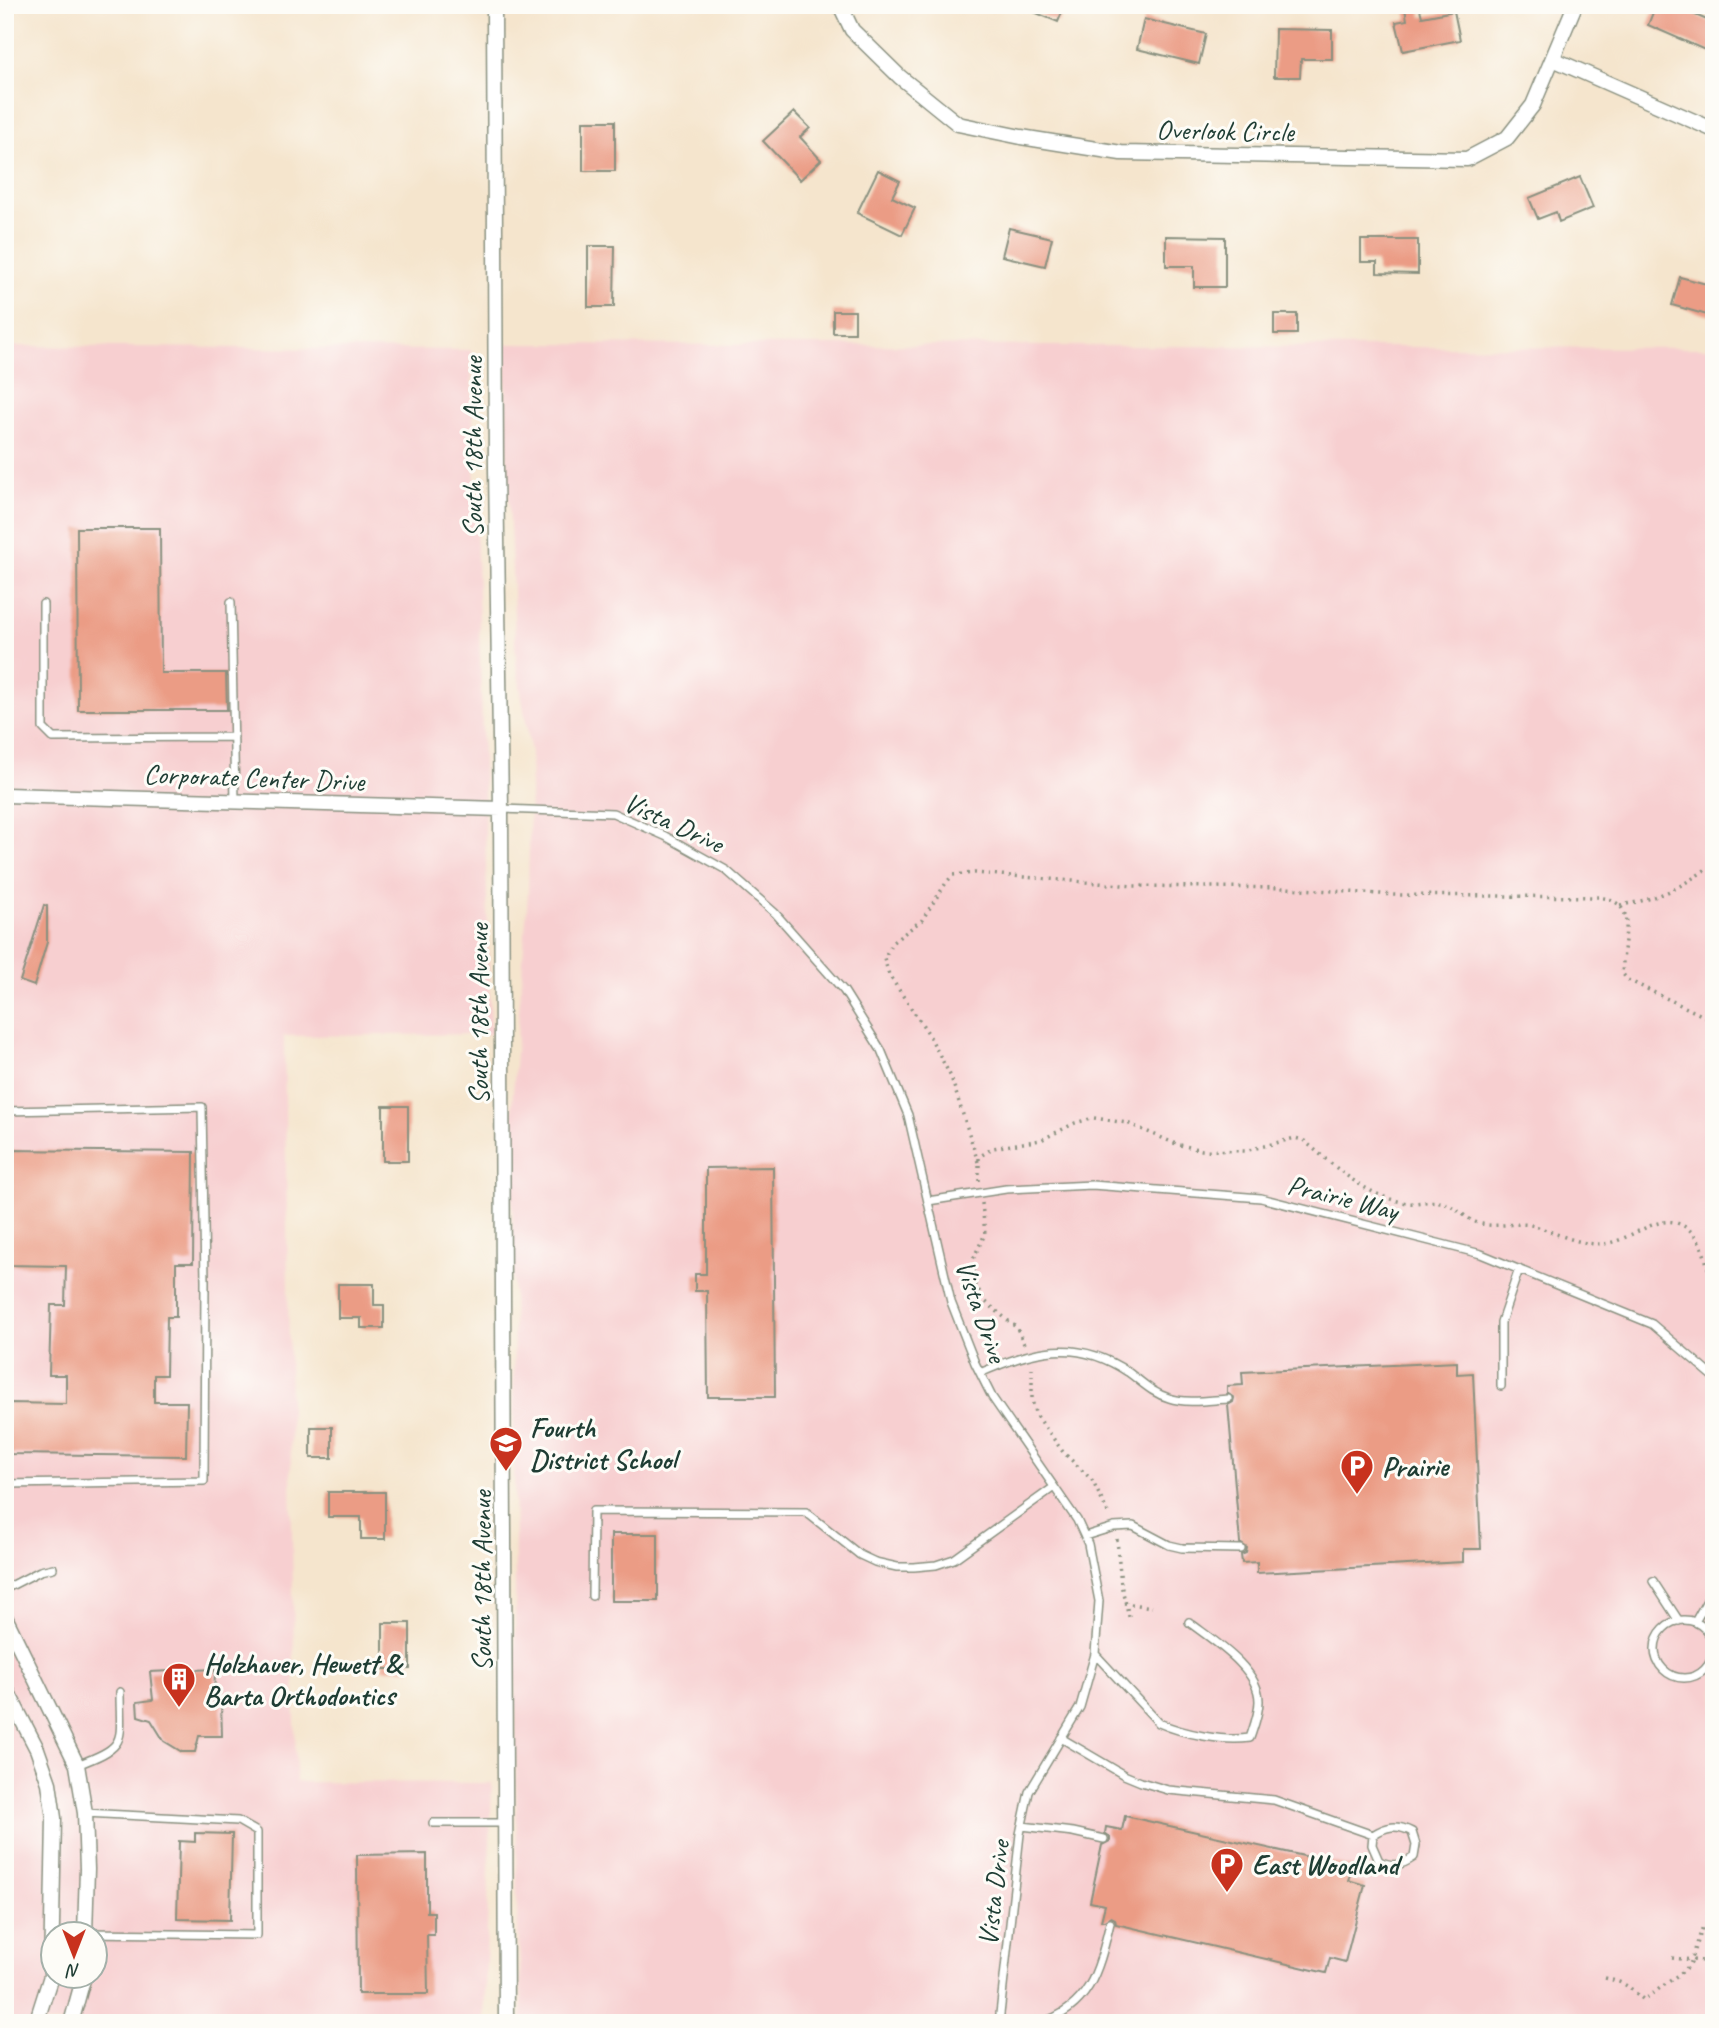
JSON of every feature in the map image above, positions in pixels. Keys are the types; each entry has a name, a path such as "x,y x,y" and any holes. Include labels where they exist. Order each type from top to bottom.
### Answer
{"street":[{"name":"South 18th Avenue","path":"494,5 496,510 501,809 506,2023"},
{"name":"Overlook Circle","path":"840,5 852,30 900,78 958,124 1121,153 1467,159 1507,138 1533,105 1575,5"},
{"path":"1553,59 1714,130"},
{"name":"Corporate Center Drive","path":"5,795 501,809"},
{"path":"5,1617 77,1765 85,1814 85,1920"},
{"path":"5,1687 37,1749 49,1783 54,1818 51,1976 36,2023"},
{"path":"71,2023 80,1990"}],"lane":[{"path":"231,602 235,802"},
{"path":"43,604 43,728 53,737 234,737"},
{"name":"Vista Drive","path":"501,809 614,813 665,836 726,870 775,913 844,991 881,1050 908,1115 951,1302 980,1373 1009,1423 1077,1520 1085,1536 1099,1601 1095,1654 1080,1706 1029,1792 1022,1826 999,2022"},
{"path":"5,1111 202,1107 205,1281 204,1481 5,1484"},
{"name":"Prairie Way","path":"928,1201 1006,1189 1092,1185 1261,1198 1481,1254 1519,1269 1652,1324 1714,1377"},
{"path":"1501,1386 1502,1322 1519,1269"},
{"path":"980,1373 1028,1354 1072,1350 1094,1355 1130,1373 1155,1394 1187,1402 1228,1399"},
{"path":"592,1596 593,1511 806,1511 860,1555 897,1567 914,1567 936,1565 954,1559 1054,1487"},
{"path":"1085,1536 1114,1527 1133,1526 1169,1545 1182,1548 1241,1549"},
{"path":"5,1589 40,1571 53,1568"},
{"path":"1653,1581 1679,1621"},
{"path":"1695,1622 1714,1588"},
{"path":"1679,1621 1695,1622 1712,1642 1710,1660 1699,1673 1681,1678 1664,1670 1655,1653 1659,1633 1666,1626 1679,1621"},
{"path":"1095,1654 1159,1723 1232,1741 1250,1738 1257,1719 1259,1699 1254,1685 1242,1664 1189,1622"},
{"path":"77,1765 111,1751 117,1744 120,1736 120,1692"},
{"path":"1061,1738 1124,1775 1168,1790 1274,1800 1373,1836"},
{"path":"85,1814 238,1821 257,1832 257,1935 108,1933"},
{"path":"433,1824 507,1823"},
{"path":"1022,1826 1104,1839"},
{"path":"1385,1827 1402,1827 1412,1832 1416,1845 1414,1857 1402,1865 1389,1865 1379,1861 1372,1845 1373,1836 1385,1827"},
{"path":"1040,2023 1064,2013 1085,1992 1101,1961 1110,1923"},
{"path":"999,2022 1007,2023"},
{"path":"496,2023 506,2023"},
{"path":"1401,2023 1410,2023"}],"path":[{"path":"1620,905 1647,901 1693,880 1714,863"},
{"path":"979,1164 974,1156 951,1077 928,1033 895,986 884,965 884,958 893,943 922,920 953,875 975,873 1134,886 1286,888 1395,895 1610,899 1620,905 1627,918 1622,973 1628,979 1714,1021"},
{"path":"1130,1620 1124,1603 1114,1527 1104,1500 1092,1480 1063,1452 1035,1413 1032,1399 1033,1377 1022,1334 986,1302 976,1286 973,1259 985,1234 980,1193 979,1164 982,1154 993,1148 1041,1140 1075,1123 1094,1118 1127,1123 1176,1144 1202,1150 1245,1151 1295,1138 1303,1140 1345,1175 1382,1195 1406,1203 1439,1202 1466,1218 1485,1225 1534,1226 1582,1241 1603,1244 1623,1240 1660,1223 1679,1224 1692,1233 1703,1248 1714,1290"},
{"path":"1124,1603 1152,1607"},
{"path":"1605,1978 1633,1988 1644,2000 1686,1969 1703,1926"},
{"path":"1672,1958 1691,1962 1714,1962"}],"shaded area":[{"path":"506,344 1714,348 1714,2023 523,2023 517,1911 512,1106 528,893 531,753 516,662 506,430"},
{"path":"5,346 471,350 491,1034 284,1036 296,1782 492,1783 484,2023 5,2023"}],"building":[{"path":"1017,5 1065,5 1058,22"},
{"path":"1419,5 1422,17 1454,11 1460,40 1403,51 1396,22 1407,20 1405,8"},
{"path":"1656,5 1672,5 1714,23 1714,54 1648,25"},
{"path":"1144,19 1206,34 1199,64 1137,49"},
{"path":"1275,29 1332,30 1332,59 1301,59 1300,77 1274,77"},
{"path":"794,112 810,128 800,137 821,160 800,180 763,141"},
{"path":"583,121 615,121 615,171 583,171"},
{"path":"878,170 900,181 892,197 915,208 902,235 857,213"},
{"path":"1580,177 1593,208 1559,222 1556,212 1538,219 1529,198"},
{"path":"1009,228 1052,238 1045,266 1002,256"},
{"path":"1166,236 1225,237 1225,287 1194,287 1194,266 1166,266"},
{"path":"1361,240 1418,240 1418,274 1377,273 1377,262 1361,262"},
{"path":"588,246 615,246 614,307 588,307"},
{"path":"1680,277 1714,286 1714,317 1672,305"},
{"path":"833,311 855,311 855,333 833,333"},
{"path":"1274,314 1297,314 1297,334 1274,334"},
{"path":"77,528 160,528 161,673 226,673 227,710 78,710"},
{"path":"44,905 47,906 47,942 34,986 20,981"},
{"path":"383,1106 408,1106 408,1161 383,1161"},
{"path":"5,1150 194,1152 193,1263 176,1263 176,1317 167,1317 166,1375 154,1375 154,1402 187,1402 186,1456 7,1454 8,1403 66,1404 66,1375 49,1375 51,1305 65,1305 66,1266 5,1265"},
{"path":"773,1167 775,1397 708,1397 707,1291 695,1291 695,1274 706,1274 706,1168"},
{"path":"338,1284 374,1284 374,1305 384,1305 384,1328 361,1328 361,1318 338,1318"},
{"name":"Prairie","path":"1457,1362 1457,1374 1473,1373 1481,1549 1463,1549 1463,1562 1257,1573 1257,1562 1242,1563 1241,1555 1246,1553 1247,1548 1240,1543 1228,1405 1234,1398 1227,1393 1227,1386 1243,1385 1242,1372"},
{"path":"311,1427 332,1427 332,1458 311,1458"},
{"path":"328,1492 385,1492 385,1539 361,1539 361,1517 328,1517"},
{"path":"611,1534 658,1534 658,1601 611,1601"},
{"path":"383,1623 410,1623 410,1669 383,1669"},
{"name":"Holzhauer, Hewett & Barta Orthodontics","path":"215,1669 214,1702 221,1702 222,1736 199,1736 195,1752 182,1752 164,1741 151,1720 138,1716 137,1702 153,1700 150,1672"},
{"name":"East Woodland","path":"1125,1816 1353,1867 1348,1880 1365,1885 1345,1962 1330,1958 1326,1973 1116,1924 1111,1917 1101,1921 1105,1905 1090,1902 1102,1845 1110,1841 1110,1837 1105,1833 1106,1827 1122,1830"},
{"path":"195,1833 232,1834 230,1920 177,1919 179,1841 195,1842"},
{"path":"427,1854 427,1912 434,1912 434,1935 427,1935 428,1994 358,1994 357,1855"}],"place":[{"name":"Fourth District School","path":"506,1473"},
{"name":"Prairie","path":"1357,1496"},
{"name":"Holzhauer, Hewett & Barta Orthodontics","path":"179,1709"},
{"name":"East Woodland","path":"1227,1894"}]}
